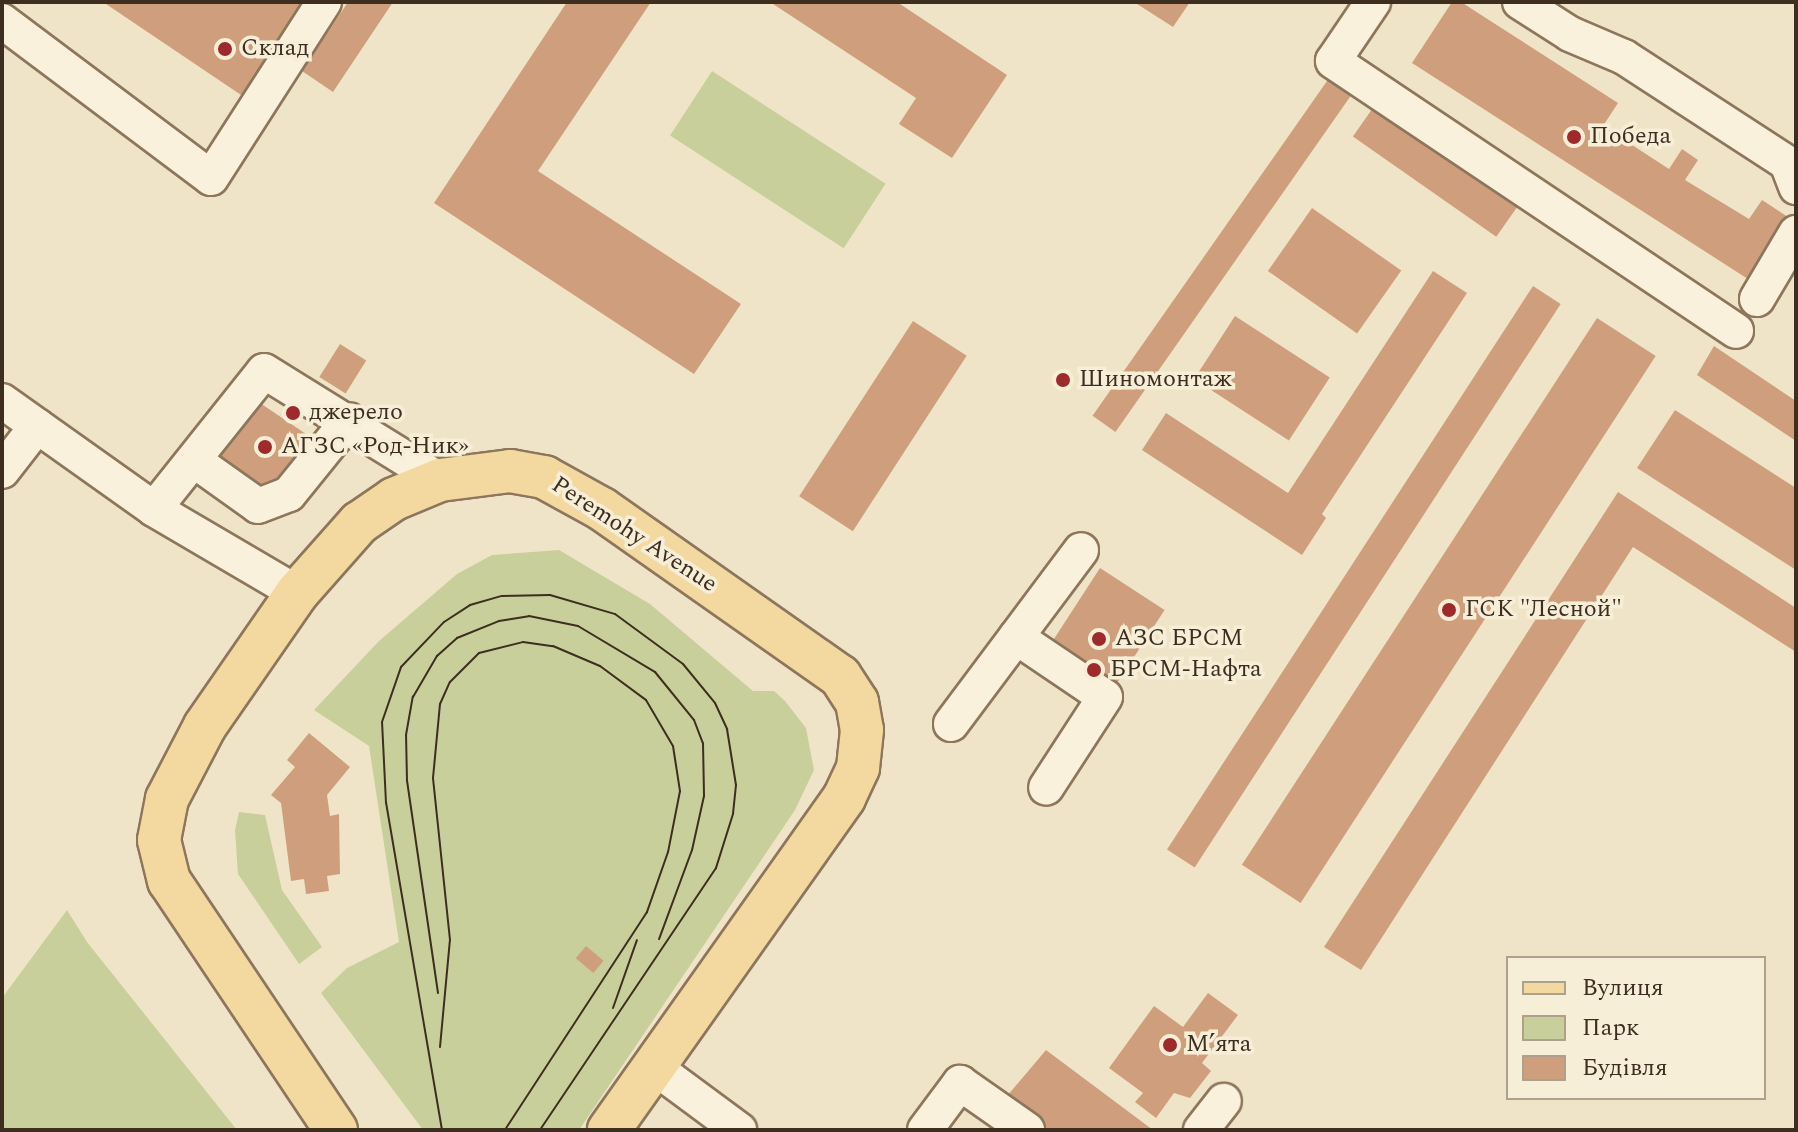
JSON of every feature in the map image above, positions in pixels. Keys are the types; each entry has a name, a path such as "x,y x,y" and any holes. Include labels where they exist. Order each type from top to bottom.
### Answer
{"main road":[{"name":"Peremohy Avenue","path":"336,1130 185,911 169,881 159,840 177,774 297,593 359,523 394,499 440,480 510,471 544,477 574,492 840,676 857,702 862,730 858,768 844,798 609,1130"}],"street":[{"path":"2,21 211,178 324,2"},
{"path":"1373,2 1333,61 1736,331"},
{"path":"1520,2 1570,34 1624,57 1787,163 1796,187"},
{"path":"1757,299 1796,233"},
{"path":"154,509 264,371 349,420 440,480"},
{"path":"2,401 154,509 297,593"},
{"path":"195,461 258,506 289,494 349,420"},
{"path":"2,471 37,426"},
{"path":"951,724 1081,550"},
{"path":"1016,637 1105,697 1046,788"},
{"path":"654,1067 739,1130"},
{"path":"925,1130 960,1083 1027,1130"},
{"path":"1201,1130 1224,1101"}],"green space":[{"path":"712,71 886,184 844,248 670,136"},
{"path":"559,550 650,604 753,691 774,691 806,728 814,770 795,810 579,1130 423,1130 321,993 347,968 399,942 369,746 314,710 379,641 457,574 492,555"},
{"path":"239,812 265,815 282,890 322,947 299,964 238,874 235,830"},
{"path":"67,910 87,942 237,1130 2,1130 2,998"}],"building":[{"name":"Склад","path":"103,2 308,2 244,97"},
{"path":"348,2 393,2 333,92 302,71"},
{"path":"567,2 651,2 538,171 741,304 694,374 434,203"},
{"path":"770,2 897,2 1007,75 952,158 899,124 916,98"},
{"path":"1134,2 1190,2 1173,27"},
{"name":"Победа","path":"1452,2 1461,2 1618,103 1603,126 1669,169 1682,149 1698,160 1685,180 1749,219 1762,200 1791,219 1751,281 1412,63"},
{"path":"1334,71 1357,87 1115,432 1093,416"},
{"path":"1377,102 1520,202 1496,237 1353,136"},
{"path":"1312,208 1401,271 1357,334 1268,271"},
{"path":"1433,271 1467,293 1322,514 1326,518 1302,555 1142,450 1166,413 1288,493"},
{"path":"1533,286 1561,304 1195,868 1167,850"},
{"path":"1235,316 1330,378 1289,440 1194,379"},
{"name":"ГСК \"Лесной\"","path":"1597,318 1656,356 1301,903 1242,865"},
{"path":"913,321 967,356 853,531 799,496"},
{"path":"340,344 366,360 346,394 319,377"},
{"path":"1714,346 1796,401 1796,441 1697,375"},
{"name":"АГЗС «Род-Ник»","path":"257,401 311,437 273,493 220,457"},
{"path":"1675,410 1796,488 1796,570 1637,468"},
{"path":"1618,492 1796,608 1796,652 1633,547 1361,970 1324,947"},
{"name":"АЗС БРСМ","path":"1100,568 1165,610 1099,711 1035,669"},
{"path":"309,733 350,767 327,795 330,816 339,814 340,874 327,876 329,891 306,894 304,879 291,881 281,803 271,795 295,767 287,760"},
{"path":"586,946 604,961 593,973 576,958"},
{"name":"Мʼята","path":"1208,993 1238,1015 1202,1063 1211,1071 1190,1098 1174,1093 1156,1118 1135,1102 1143,1093 1109,1068 1154,1006 1183,1027"},
{"path":"1046,1050 1153,1130 1042,1130 1002,1102"}],"tram line":[{"path":"442,1130 386,803 382,722 401,667 444,622 470,605 502,596 550,595 615,614 683,664 715,703 727,729 736,785 733,814 716,868 540,1130"},
{"path":"438,993 407,781 406,735 413,697 437,656 457,638 499,621 529,616 578,626 655,672 694,720 703,743 704,796 692,850 659,939"},
{"path":"440,1047 450,940 433,778 440,704 450,682 479,653 523,642 553,646 600,666 646,700 673,746 680,791 668,852 647,912 505,1130"},
{"path":"613,1008 637,940"}],"place":[{"name":"Склад","path":"225,49"},
{"name":"Победа","path":"1574,137"},
{"name":"Шиномонтаж","path":"1063,380"},
{"name":"джерело","path":"293,413"},
{"name":"АГЗС «Род-Ник»","path":"265,447"},
{"name":"ГСК \"Лесной\"","path":"1449,610"},
{"name":"АЗС БРСМ","path":"1099,639"},
{"name":"БРСМ-Hафта","path":"1094,670"},
{"name":"Мʼята","path":"1170,1045"}]}
